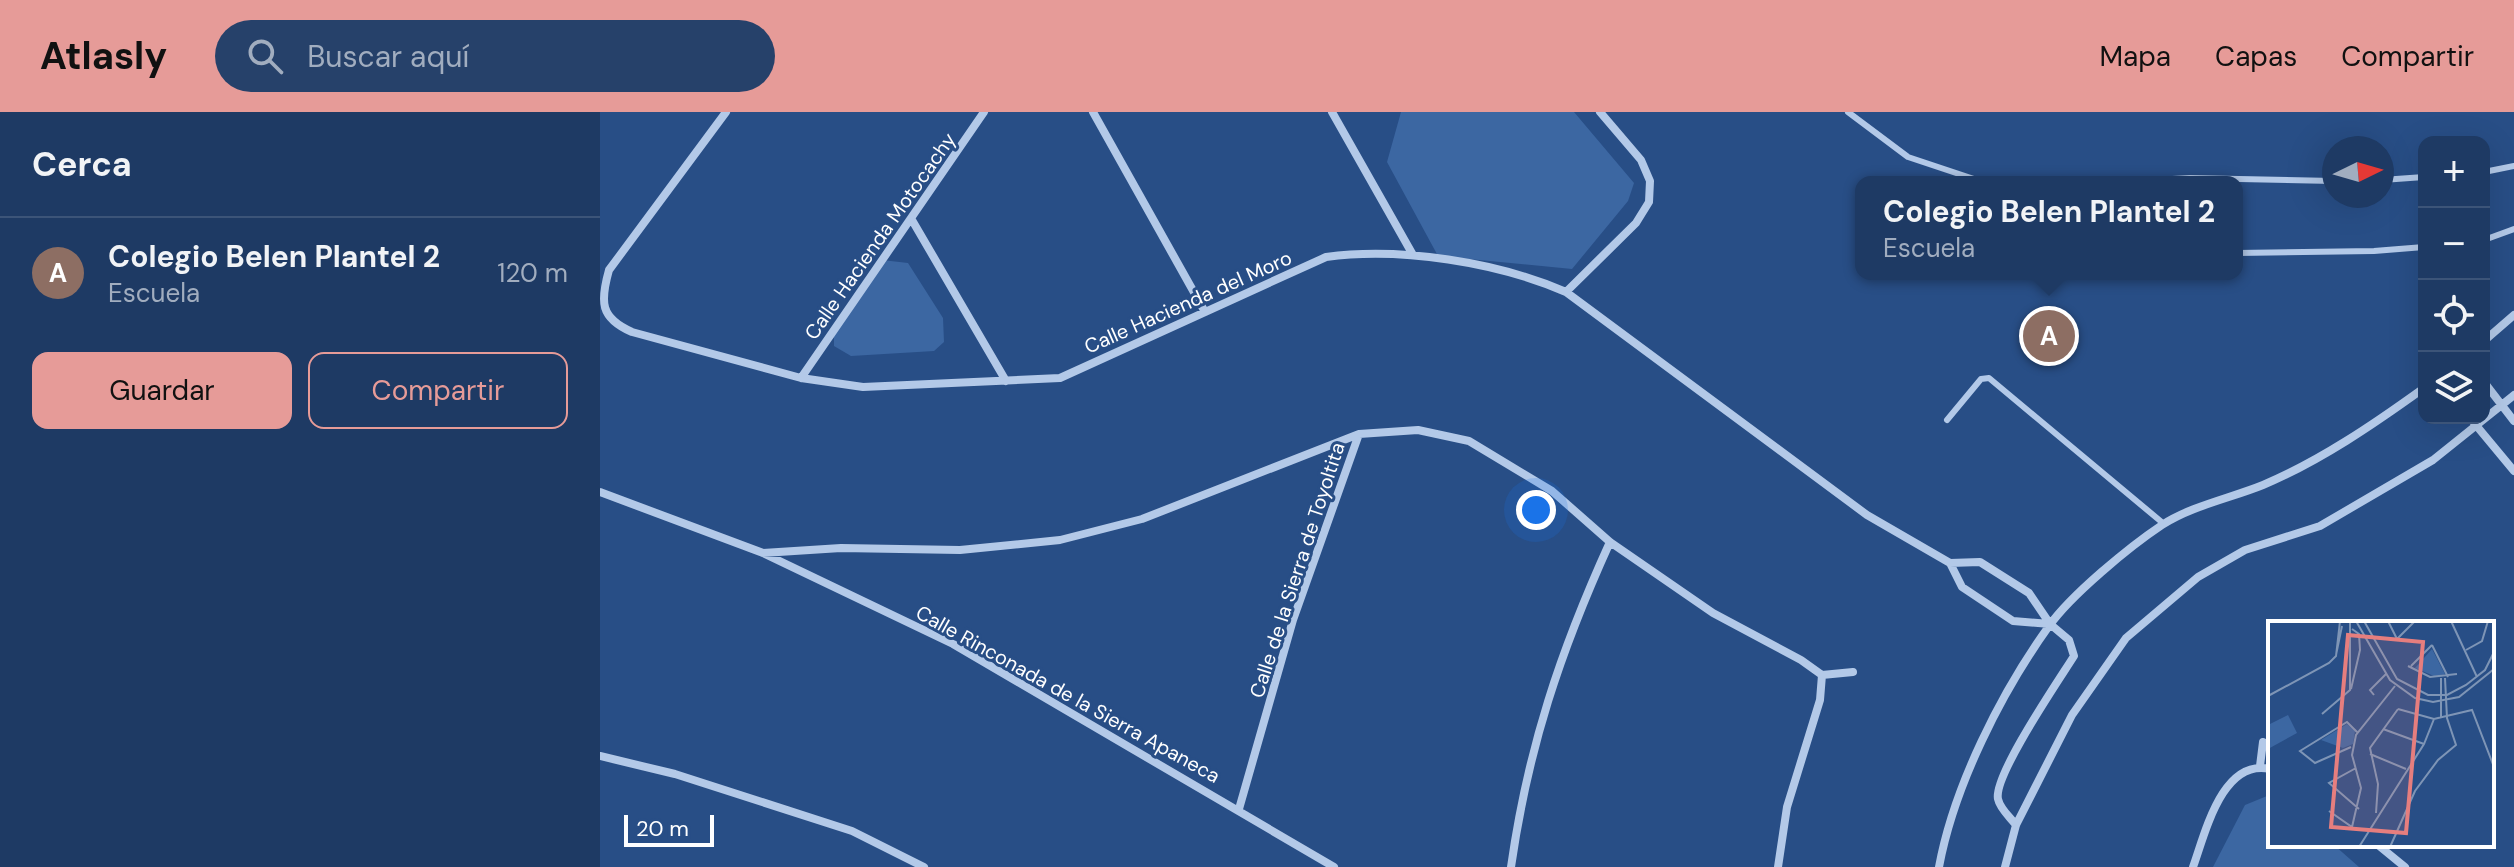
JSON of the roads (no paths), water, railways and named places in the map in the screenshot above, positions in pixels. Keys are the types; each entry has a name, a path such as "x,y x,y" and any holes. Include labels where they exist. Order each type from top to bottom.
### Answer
{"street":[{"name":"Calle Hacienda del Moro","path":"726,112 609,270 600,289 601,308 612,324 801,378 863,387 1006,381 1060,378 1326,257 1358,253 1413,255 1529,276 1566,292 1867,515 1950,563 1980,562 2029,593 2050,624"},
{"name":"Calle Hacienda Motocachy","path":"801,378 984,112"},
{"path":"1093,112 1205,312"},
{"path":"1332,112 1413,255"},
{"path":"1566,292 1636,223 1649,202 1650,181 1641,160 1600,112"},
{"path":"912,220 1006,381"},
{"path":"2490,336 2514,315"},
{"path":"2490,390 2514,421"},
{"path":"1939,867 1945,833 1970,768 2050,624 2110,566 2164,524 2267,483 2337,446 2418,392"},
{"path":"2005,867 2016,825 2072,715 2126,638 2198,577 2245,550 2320,526 2433,460 2514,395"},
{"path":"2475,424 2514,471"},
{"path":"763,553 841,548 960,550 1060,540 1142,519 1359,434 1418,430 1469,441 1552,491 1610,542 1713,613 1801,660 1822,675 1853,672"},
{"name":"Calle de la Sierra de Toyoltita","path":"1239,809 1293,620 1359,434"},
{"name":"Calle Rinconada de la Sierra Apaneca","path":"600,492 763,553 953,644 1334,867"},
{"path":"1511,867 1521,795 1540,720 1610,542"},
{"name":"Calle Hacienda del Moro","path":"1950,563 1962,587 2013,621 2050,624"},
{"path":"2016,825 1998,801 1998,791 2010,761 2074,656 2069,640 2050,624"},
{"path":"1778,867 1787,807 1820,700 1822,675"},
{"path":"2260,766 2263,742"},
{"path":"600,756 675,774 852,831 924,867"},
{"path":"2193,867 2219,800 2237,776 2260,766 2268,768"},
{"path":"2380,847 2405,867"}],"lane":[{"path":"1848,112 1908,157 1958,176"},
{"path":"2490,171 2514,166"},
{"path":"2394,179 2418,177"},
{"path":"2243,179 2322,181"},
{"path":"2490,238 2514,229"},
{"path":"2243,253 2418,247"},
{"path":"1947,420 1981,379 1989,378 2164,524"}],"place":[{"name":"Colegio Belen Plantel 2","path":"2049,336"}]}
